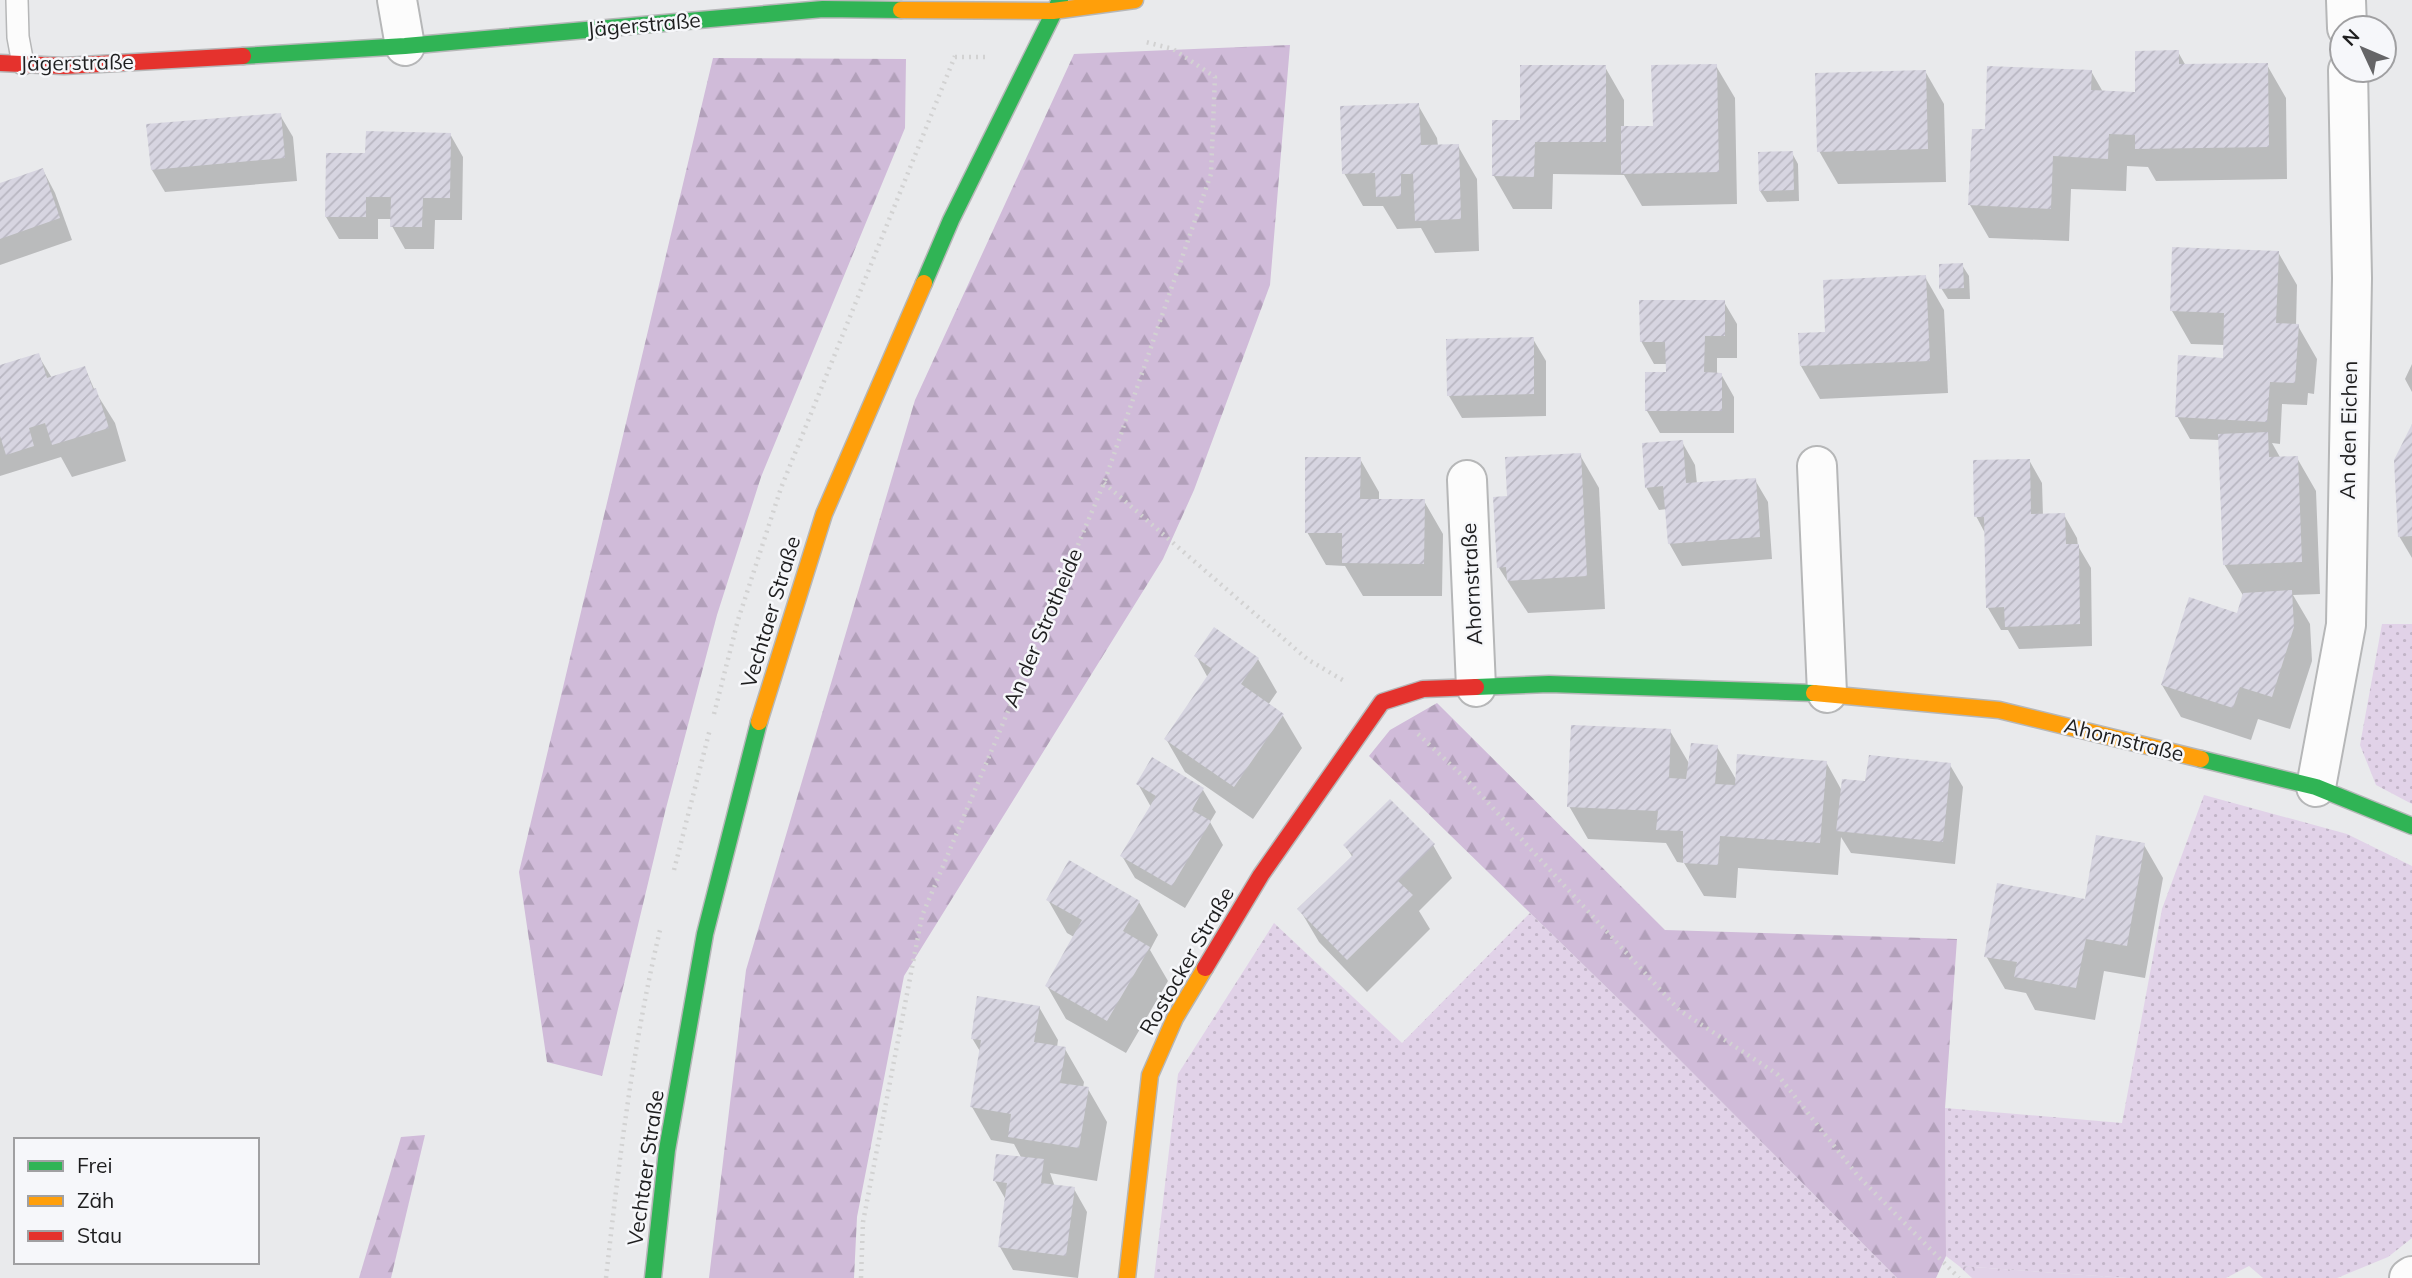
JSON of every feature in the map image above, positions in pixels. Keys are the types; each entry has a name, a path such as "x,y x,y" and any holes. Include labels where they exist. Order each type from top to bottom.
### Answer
{"street":[{"path":"397,0 405,46"},
{"name":"Jägerstraße","path":"0,63 64,66 405,46 823,9 1056,5 1135,0"},
{"name":"Vechtaer Straße","path":"653,1278 667,1150 705,934 758,725 824,514 951,220 1056,5"},
{"name":"An den Eichen","path":"2316,787 2346,625 2352,278 2348,84"},
{"path":"1817,466 1827,693"},
{"name":"Ahornstraße","path":"1467,480 1476,687"},
{"name":"Ahornstraße","path":"1382,702 1423,689 1549,684 1827,693 1999,710 2316,787 2412,826"},
{"name":"Rostocker Straße","path":"1127,1278 1150,1075 1175,1018 1261,875 1382,702"}],"lane":[{"path":"17,0 18,37 23,64"}],"path":[{"name":"An der Strotheide","path":"861,1278 863,1222 922,916 1104,483 1211,174 1215,77 1173,50 1138,40"},
{"path":"1104,483 1307,659 1382,702 1440,753 1679,1010 1777,1074 1858,1176 1959,1278"}],"green space":[{"path":"1290,45 1270,285 1194,490 1163,559 904,976 857,1217 854,1278 709,1278 746,970 915,400 1074,54"},
{"path":"713,58 906,59 905,128 761,477 717,615 665,812 602,1076 547,1062 519,872"},
{"path":"2382,624 2412,624 2412,804 2376,785 2360,745"},
{"path":"1437,703 1665,930 1957,939 1945,1108 1946,1256 1936,1278 1897,1278 1637,1017 1369,756 1390,730"},
{"path":"2204,795 2347,834 2412,866 2412,1238 2388,1257 2337,1278 2263,1278 2249,1266 2226,1278 2127,1278 1959,1266 1946,1256 1945,1108 2122,1123 2162,909"},
{"path":"1530,913 1897,1278 1154,1278 1178,1074 1274,923 1402,1043"},
{"path":"425,1135 391,1278 359,1278 401,1137"},
{"path":"1959,1266 2127,1278 1972,1278"}],"building":[{"path":"2179,50 2179,64 2268,63 2269,147 2135,149 2135,135 2109,134 2108,159 2053,156 2051,209 1968,205 1972,129 1985,129 1987,66 2092,70 2091,90 2135,92 2135,51"},
{"path":"1717,64 1719,172 1621,174 1621,126 1653,126 1651,65"},
{"path":"1520,65 1606,65 1606,142 1535,142 1534,177 1492,176 1492,120 1520,120"},
{"path":"1926,70 1928,149 1817,152 1815,73"},
{"path":"1419,103 1421,145 1459,144 1461,219 1415,221 1413,174 1401,174 1401,196 1376,197 1375,173 1342,174 1340,106"},
{"path":"281,113 285,158 151,170 146,124"},
{"path":"366,131 451,133 450,198 423,198 422,227 390,227 391,197 366,197 366,217 325,217 326,153 365,153"},
{"path":"1793,151 1794,190 1759,191 1758,152"},
{"path":"43,168 60,218 0,239 0,183"},
{"path":"2172,247 2279,251 2276,323 2299,324 2295,383 2270,382 2267,422 2175,417 2178,355 2223,358 2224,313 2170,311"},
{"path":"1963,263 1964,288 1939,289 1939,264"},
{"path":"1926,275 1930,361 1800,366 1798,333 1825,332 1823,280"},
{"path":"1639,300 1725,300 1725,336 1705,336 1704,372 1722,373 1722,411 1645,411 1645,372 1666,372 1665,342 1640,342"},
{"path":"1534,337 1534,394 1447,396 1446,339"},
{"path":"39,353 47,378 85,366 93,389 96,388 109,428 52,445 45,423 29,428 34,446 6,455 0,436 0,365"},
{"path":"2412,424 2412,536 2398,537 2394,460"},
{"path":"2268,432 2269,457 2298,456 2302,562 2223,565 2218,434"},
{"path":"1683,440 1686,483 1756,478 1760,537 1668,544 1663,486 1645,488 1642,443"},
{"path":"1581,453 1587,576 1507,581 1506,567 1497,568 1493,497 1507,496 1505,457"},
{"path":"1305,457 1361,457 1360,499 1425,499 1424,564 1342,563 1342,533 1305,533"},
{"path":"2030,459 2031,514 2065,513 2066,544 2079,544 2080,624 2005,627 2004,607 1986,608 1984,517 1974,517 1973,460"},
{"path":"2292,590 2294,627 2272,697 2240,687 2233,708 2161,685 2189,597 2237,613 2243,593"},
{"path":"1214,627 1259,658 1241,684 1284,714 1234,787 1164,739 1212,669 1194,656"},
{"path":"1571,725 1671,729 1669,778 1686,779 1691,743 1718,745 1715,784 1735,785 1737,754 1827,761 1820,843 1720,836 1718,865 1683,863 1683,831 1656,830 1658,811 1567,807"},
{"path":"1869,755 1951,763 1943,842 1836,831 1842,779 1865,781"},
{"path":"1152,757 1204,788 1192,810 1211,821 1172,886 1120,856 1156,796 1136,784"},
{"path":"1390,799 1435,844 1398,881 1413,895 1347,960 1297,909 1353,855 1343,845"},
{"path":"2096,835 2145,843 2127,946 2086,939 2076,988 2014,977 2017,962 1984,957 1997,883 2085,899"},
{"path":"1069,860 1140,901 1123,931 1150,947 1107,1021 1045,986 1082,920 1046,900"},
{"path":"977,996 1040,1006 1034,1042 1066,1047 1060,1083 1089,1087 1079,1148 1008,1137 1011,1114 970,1107 981,1040 971,1039"},
{"path":"996,1154 1044,1159 1041,1183 1075,1187 1066,1256 998,1247 1007,1183 993,1181"}],"traffic: fast":[{"path":"924,283 951,220 1060,0"},
{"path":"243,56 405,46 823,9 901,10"},
{"path":"1476,687 1549,684 1814,693"},
{"path":"653,1278 667,1150 705,934 759,722"},
{"path":"2201,759 2316,787 2412,826"}],"traffic: slow":[{"path":"901,10 1053,11 1135,0"},
{"path":"759,722 824,514 924,283"},
{"path":"1814,693 1999,710 2201,759"},
{"path":"1127,1278 1150,1075 1175,1018 1205,968"}],"traffic: jam":[{"path":"0,63 64,66 243,56"},
{"path":"1205,968 1261,875 1382,702 1423,689 1476,687"}]}
